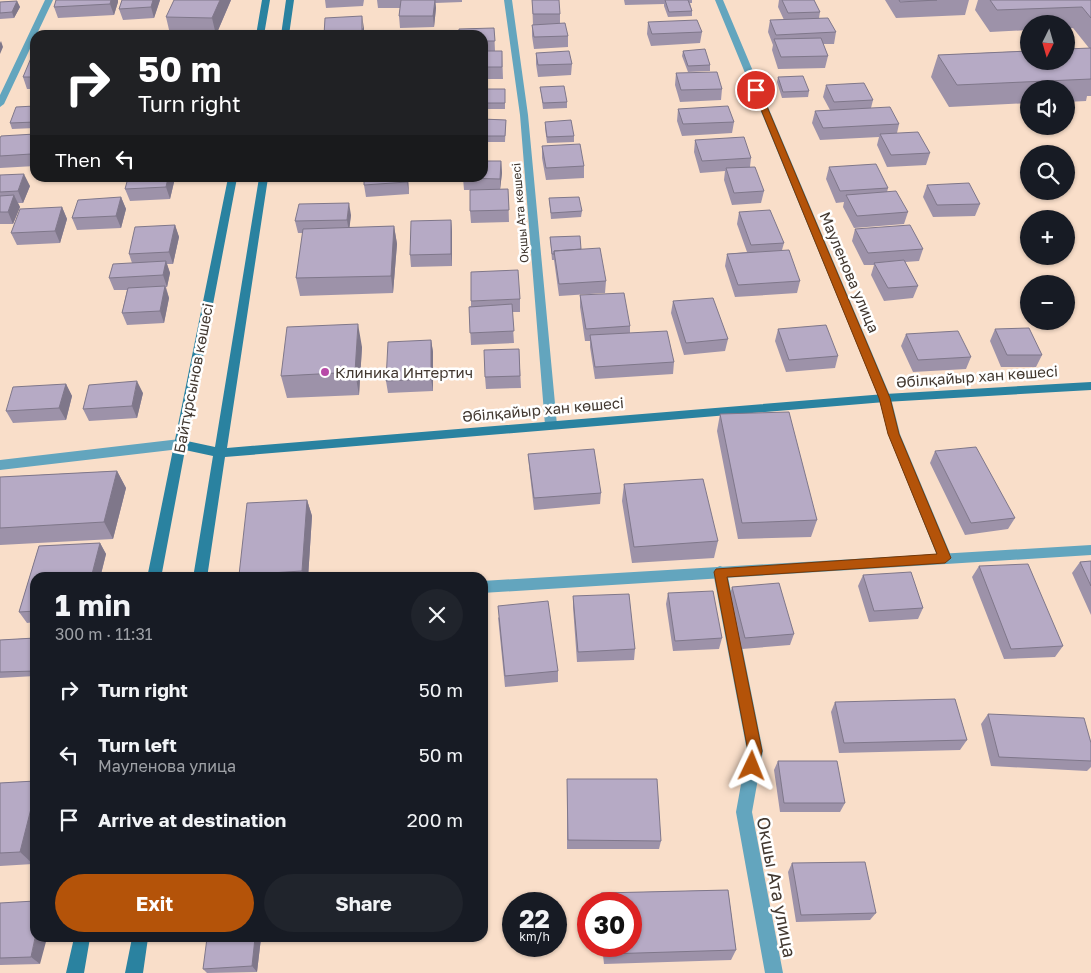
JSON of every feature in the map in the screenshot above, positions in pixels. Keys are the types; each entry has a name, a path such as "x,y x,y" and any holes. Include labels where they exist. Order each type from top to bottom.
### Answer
{"main road":[{"path":"261,30 266,0"},
{"path":"286,30 290,0"},
{"name":"Байтұрсынов көшесі","path":"155,572 231,182"},
{"path":"201,572 262,182"},
{"name":"Әбілқайыр хан көшесі","path":"180,444 221,453 885,398 1091,386"},
{"path":"75,973 81,942"},
{"path":"134,973 139,942"}],"street":[{"path":"35,30 49,0"},
{"name":"Оқшы Ата көшесі","path":"508,0 524,115 551,425"},
{"name":"Мауленова улица","path":"719,0 885,398 894,434 945,558"},
{"path":"0,104 30,40"},
{"name":"Әбілқайыр хан көшесі","path":"0,465 180,444"},
{"path":"488,588 1091,550"},
{"name":"Окшы Ата улица","path":"720,572 755,751 744,812 774,973"}],"building":[{"path":"56,0 111,0 110,4 54,7"},
{"path":"122,0 153,0 151,7 119,9"},
{"path":"174,0 220,0 212,18 166,17"},
{"path":"401,0 435,0 433,16 399,16"},
{"path":"532,0 559,0 560,14 533,14"},
{"path":"665,0 688,0 692,11 669,12"},
{"path":"782,0 814,0 820,12 788,13"},
{"path":"899,0 937,0 900,2"},
{"path":"990,0 1091,0 1091,18 1082,7 997,10"},
{"path":"17,1 12,12 0,13 0,2"},
{"path":"362,16 362,30 324,30 325,18"},
{"path":"828,18 836,32 776,35 770,20"},
{"path":"697,20 702,32 652,34 648,22"},
{"path":"565,23 568,36 534,37 532,25"},
{"path":"494,28 495,41 488,41 488,30 459,29"},
{"path":"821,38 828,56 781,57 774,39"},
{"path":"1091,48 1091,79 1020,80 1020,82 957,85 938,55 1020,51 1020,70 1075,70 1075,49"},
{"path":"705,49 710,65 688,66 683,51"},
{"path":"488,51 502,51 502,67 488,67"},
{"path":"569,51 572,64 538,65 536,53"},
{"path":"30,60 30,77 23,77"},
{"path":"717,72 722,89 681,90 676,73"},
{"path":"803,76 809,91 783,92 778,77"},
{"path":"864,83 873,100 834,102 826,85"},
{"path":"564,86 567,102 543,103 540,87"},
{"path":"488,89 505,89 505,103 488,103"},
{"path":"30,106 30,122 10,123 16,107"},
{"path":"728,106 734,122 683,124 678,109"},
{"path":"890,107 899,124 823,128 815,111"},
{"path":"488,119 506,120 505,136 488,136"},
{"path":"571,120 574,136 547,137 545,122"},
{"path":"918,132 930,153 891,155 880,134"},
{"path":"30,134 30,154 0,156 1,136"},
{"path":"744,137 751,158 702,161 695,140"},
{"path":"580,144 584,166 546,168 542,146"},
{"path":"488,161 501,161 500,179 488,179"},
{"path":"876,164 888,188 840,191 829,167"},
{"path":"755,167 764,191 734,193 726,168"},
{"path":"24,174 18,191 0,192 0,175"},
{"path":"127,182 167,182 166,187 125,189"},
{"path":"364,182 407,182 364,185"},
{"path":"969,183 980,204 937,205 927,185"},
{"path":"508,189 509,210 470,211 470,190"},
{"path":"896,191 908,212 857,216 846,195"},
{"path":"14,195 8,212 0,212 0,196"},
{"path":"121,197 116,216 72,218 78,200"},
{"path":"579,197 582,211 551,213 549,198"},
{"path":"349,203 347,220 295,221 299,204"},
{"path":"62,207 55,231 11,233 20,209"},
{"path":"770,210 784,243 751,245 739,212"},
{"path":"451,220 451,254 410,255 411,221"},
{"path":"175,225 169,252 129,254 135,227"},
{"path":"910,225 923,249 868,253 855,229"},
{"path":"394,226 391,276 296,278 303,229"},
{"path":"580,236 581,249 554,251 554,254 552,254 550,237"},
{"path":"600,248 606,281 559,284 554,251"},
{"path":"789,250 800,281 738,285 727,254"},
{"path":"904,260 918,286 888,288 874,263"},
{"path":"166,261 163,275 109,278 113,264"},
{"path":"518,270 520,299 471,301 471,272"},
{"path":"165,286 160,311 122,313 128,288"},
{"path":"624,293 630,326 586,329 580,295"},
{"path":"713,298 728,339 686,343 673,301"},
{"path":"512,304 514,331 470,333 469,307"},
{"path":"358,324 355,372 281,376 287,327"},
{"path":"826,325 838,356 789,360 778,329"},
{"path":"995,329 1030,330 1042,355 1007,355"},
{"path":"667,331 674,362 595,367 590,335"},
{"path":"958,331 971,357 918,360 906,334"},
{"path":"431,340 431,379 386,381 388,342"},
{"path":"519,349 520,376 485,377 484,350"},
{"path":"137,381 132,406 83,409 89,385"},
{"path":"66,384 59,408 6,411 13,387"},
{"path":"789,412 817,520 742,523 720,414"},
{"path":"976,447 1015,518 971,523 935,451"},
{"path":"594,449 601,493 534,498 528,454"},
{"path":"117,471 104,522 0,528 0,477"},
{"path":"703,479 718,541 634,547 624,484"},
{"path":"307,500 302,571 239,572 247,503"},
{"path":"100,543 93,572 31,572 39,546"},
{"path":"1091,561 1091,586 1080,562"},
{"path":"1028,564 1063,646 1011,649 979,566"},
{"path":"911,572 923,608 874,611 863,575"},
{"path":"30,576 30,611 19,612"},
{"path":"779,583 794,634 745,638 732,587"},
{"path":"713,591 722,638 675,641 668,593"},
{"path":"629,594 635,649 578,652 573,596"},
{"path":"548,601 558,671 505,676 498,606"},
{"path":"30,638 30,671 0,672 0,640"},
{"path":"955,699 967,740 844,743 835,702"},
{"path":"988,714 1084,718 1091,743 1091,761 999,757"},
{"path":"778,761 837,761 845,803 784,803"},
{"path":"567,779 657,779 661,841 568,840"},
{"path":"30,781 30,813 20,852 0,853 0,783"},
{"path":"865,862 876,913 801,915 792,863"},
{"path":"728,890 736,950 642,953 642,892"},
{"path":"30,901 30,942 34,942 31,957 0,958 0,903"},
{"path":"206,942 255,942 252,966 203,969"}],"place":[{"name":"Клиника Интертич","path":"325,372"}],"route":[{"path":"752,766 755,751 720,572 945,558 894,434 885,398 756,90"}]}
